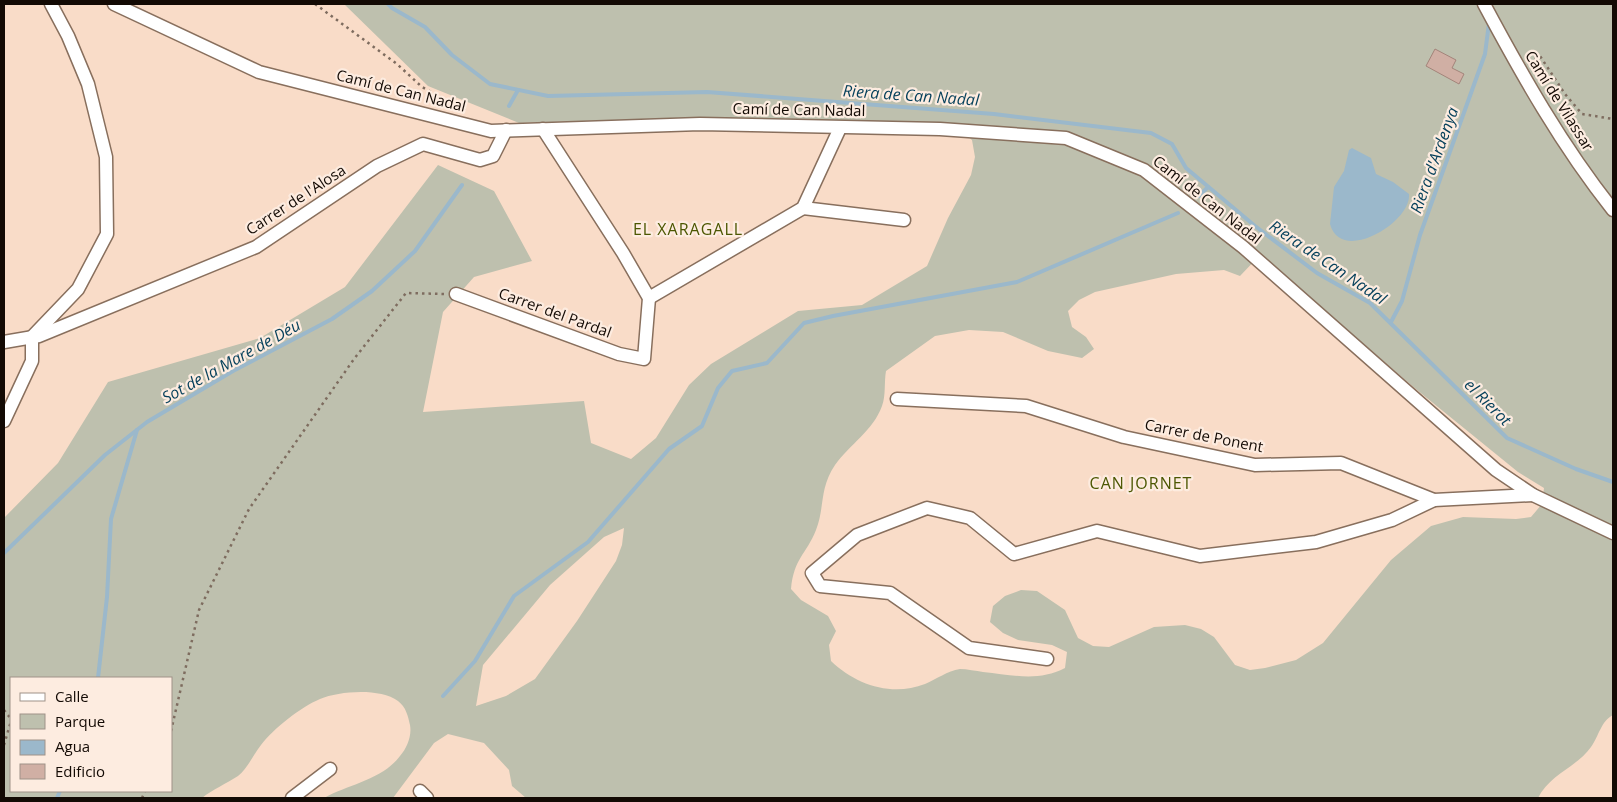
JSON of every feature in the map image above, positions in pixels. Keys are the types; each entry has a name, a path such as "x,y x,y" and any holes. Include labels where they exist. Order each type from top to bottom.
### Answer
{"street":[{"path":"4,421 32,361 32,338 78,289 107,234 106,157 90,93 68,36 51,4"},
{"name":"Camí de Can Nadal","path":"114,4 258,72 491,131 700,124 940,129 1066,138 1144,170 1243,247 1496,470 1533,495 1613,533"},
{"name":"Camí de Vilassar","path":"1484,4 1518,69 1565,145 1613,210"},
{"path":"543,129 624,253 649,298 803,208 840,128"},
{"name":"Carrer de l'Alosa","path":"4,342 32,338 256,247 377,166 423,144 480,160 493,156 506,130"},
{"path":"803,208 904,220"},
{"name":"Carrer del Pardal","path":"456,294 619,354 644,359 649,298"},
{"name":"Carrer de Ponent","path":"897,398 1026,406 1124,437 1255,466 1341,463 1434,500 1533,495"},
{"path":"1047,659 968,648 890,593 820,586 812,573 857,536 927,508 970,518 1014,554 1097,531 1200,556 1316,542 1392,520 1434,500"},
{"path":"292,798 330,768"}],"path":[{"path":"315,4 390,59 422,87 473,114"},
{"path":"1518,69 1540,56 1565,94 1582,114 1613,119"},
{"path":"172,727 199,610 249,508 354,359 406,293 456,294"},
{"path":"4,745 10,724"}],"green space":[{"path":"344,4 1613,4 1613,715 1600,729 1594,743 1585,754 1549,783 1538,798 526,798 512,786 509,770 484,743 448,734 434,743 393,798 324,798 384,771 403,753 410,738 410,725 407,715 403,706 398,701 381,694 360,692 328,696 296,713 266,739 238,776 202,798 4,798 4,518 58,463 108,382 260,338 345,287 438,165 494,191 532,261 474,277 443,312 423,412 584,401 591,443 631,459 656,438 689,385 711,364 798,311 862,305 927,266 948,218 971,175 975,157 972,140 958,129 931,124 683,118 519,123 428,86","holes":["1260,255 1417,390 1518,472 1544,488 1542,504 1531,517 1516,519 1463,517 1431,526 1391,560 1323,643 1296,660 1250,670 1235,665 1214,637 1201,629 1185,625 1154,627 1109,647 1093,646 1078,638 1065,610 1037,591 1021,590 1005,596 993,606 990,622 1003,633 1018,640 1052,645 1067,652 1065,668 1045,675 1035,676 1005,675 960,669 946,673 913,688 887,689 852,677 831,661 829,645 836,631 828,616 801,600 791,589 795,570 819,522 824,490 830,474 841,457 873,423 882,406 886,371 935,336 969,330 1003,332 1048,351 1082,358 1094,349 1086,337 1072,327 1068,311 1079,300 1095,292 1176,274 1224,270 1240,276","624,528 622,545 616,561 577,621 535,679 506,696 476,706 483,665 550,585 604,537"]}],"water":[{"path":"1352,148 1371,158 1376,174 1393,182 1409,194 1407,205 1388,227 1375,235 1361,240 1347,241 1337,236 1330,224 1334,187 1344,171 1349,150"}],"building":[{"path":"1435,49 1456,60 1452,68 1464,74 1459,84 1426,66"}],"waterway":[{"name":"Riera de Can Nadal","path":"388,4 425,27 452,55 490,84 548,96 707,92 994,114 1151,133 1172,144 1186,168 1255,226 1317,273 1370,303 1507,438 1576,469 1613,482"},
{"name":"Riera d'Ardenya","path":"1391,322 1402,301 1420,235 1485,54 1489,23"},
{"name":"Sot de la Mare de Déu","path":"509,106 518,90"},
{"name":"Sot de la Mare de Déu","path":"4,553 105,455 147,422 233,371 332,319 372,291 415,251 462,185"},
{"path":"1199,196 1208,187"},
{"path":"443,696 475,661 514,596 588,542 669,449 702,426 718,388 732,371 767,363 804,323 1017,282 1178,213"},
{"path":"98,677 107,597 111,519 137,430"},
{"path":"57,798 60,792"}],"district":[{"name":"EL XARAGALL","path":"688,229"},
{"name":"CAN JORNET","path":"1141,483"}],"water label":[{"name":"el Rierot","path":"1488,402"}]}
